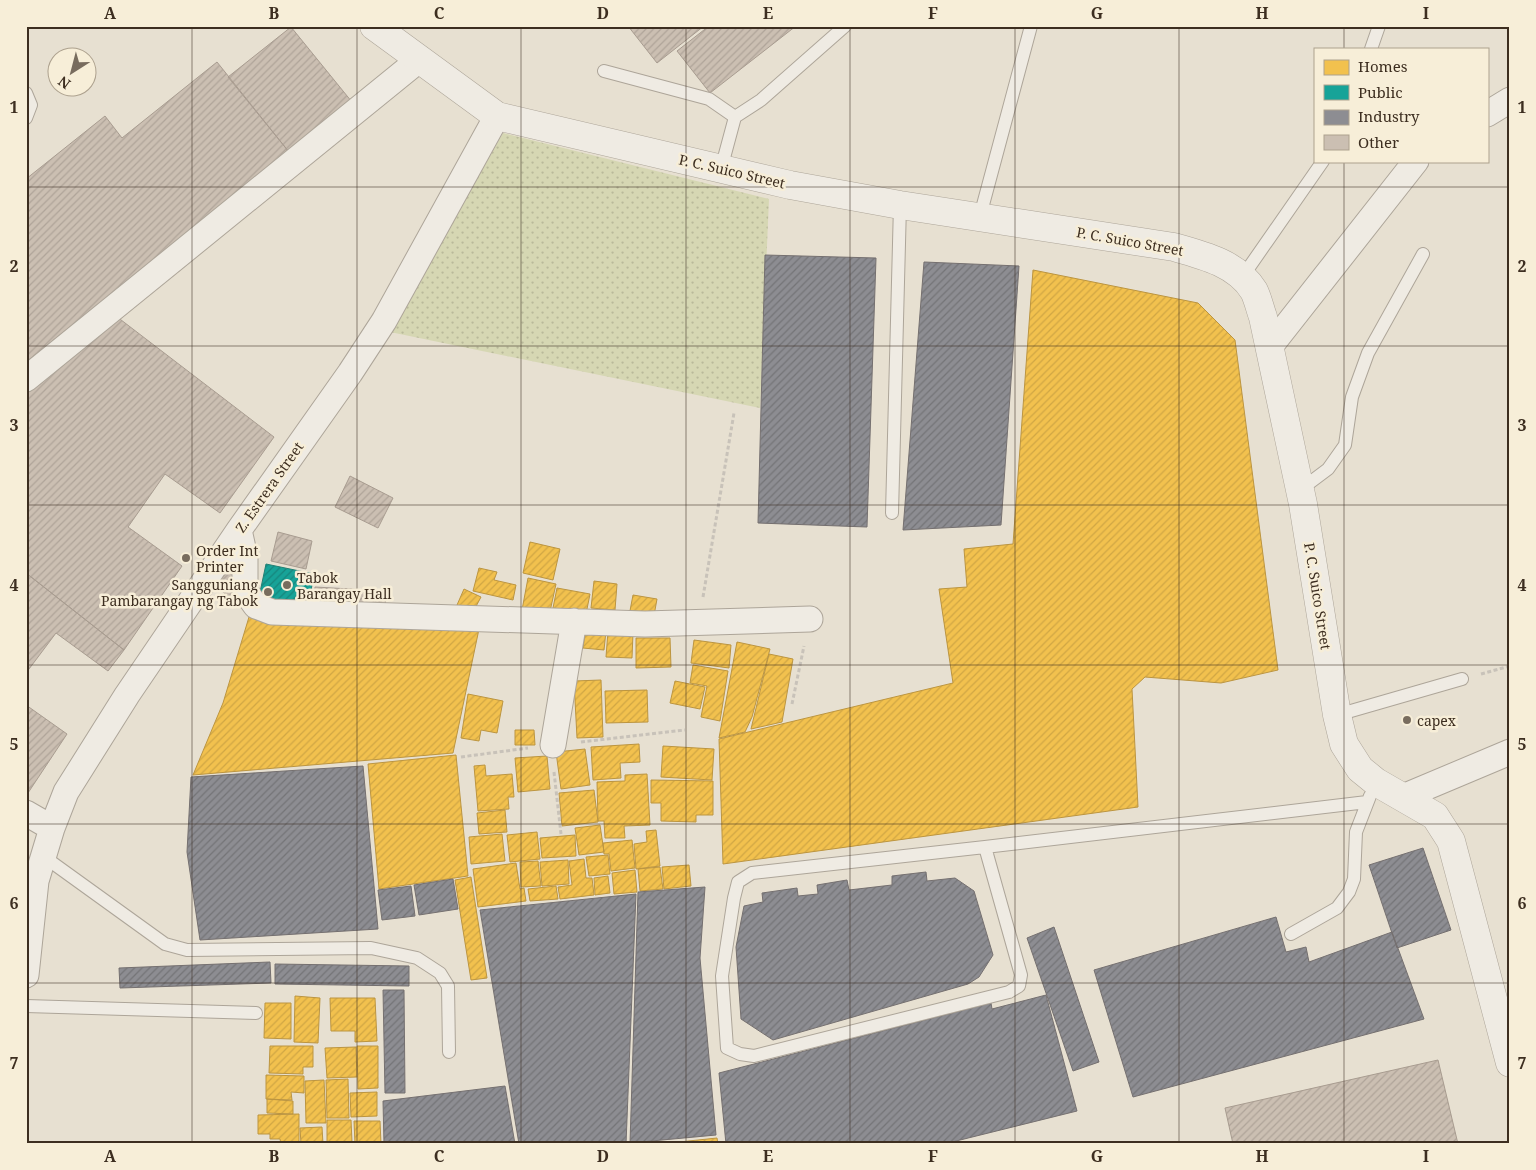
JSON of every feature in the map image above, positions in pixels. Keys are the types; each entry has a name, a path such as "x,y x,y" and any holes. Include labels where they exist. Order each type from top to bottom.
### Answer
{"street":[{"name":"P. C. Suico Street","path":"374,26 497,116 790,185 900,206 980,216 1174,247 1204,256 1225,265 1243,276 1255,292 1263,317 1300,490 1337,716 1344,744 1372,792 1403,797 1435,816 1451,841 1510,1063"},
{"path":"26,380 420,60"},
{"path":"1488,113 1510,100"},
{"name":"Z. Estrera Street","path":"26,975 36,881 52,828 66,792 127,695 384,321 497,116"},
{"path":"1269,348 1415,162"},
{"path":"239,530 245,556 245,591 256,606 272,612 645,624 810,619"},
{"path":"553,745 574,621"},
{"path":"1403,797 1510,752"},
{"path":"26,813 52,828"}],"lane":[{"path":"721,169 735,117 761,100 845,26"},
{"path":"980,216 1031,26"},
{"path":"1371,48 1378,26"},
{"path":"604,71 709,99 735,117"},
{"path":"26,93 31,105 26,118"},
{"path":"1243,276 1322,162"},
{"path":"892,513 900,206"},
{"path":"1300,490 1328,470 1345,445 1352,397 1368,353 1423,254"},
{"path":"1337,716 1462,679"},
{"path":"985,847 1022,975 1019,986 1009,992 754,1056 740,1054 727,1048 722,976 738,882 752,873 985,847 1372,792 1356,832 1354,879 1349,892 1337,908 1292,934"},
{"path":"43,856 164,944 187,950 371,948 417,958 440,972 448,986 449,1052"},
{"path":"26,1006 256,1013"}],"path":[{"path":"699,622 734,413"},
{"path":"792,704 810,619"},
{"path":"1462,679 1510,666"},
{"path":"461,757 684,730"},
{"path":"553,745 552,762 561,834"}],"green space":[{"path":"503,133 769,199 760,408 390,332"}],"building: Homes":[{"path":"1033,270 1198,303 1235,340 1278,670 1221,683 1145,677 1132,689 1138,807 723,864 719,739 953,683 939,589 967,587 964,549 1013,544"},
{"path":"530,542 560,549 553,580 523,573"},
{"path":"479,568 497,572 494,580 516,585 513,600 473,591"},
{"path":"528,578 556,584 549,616 522,610"},
{"path":"594,581 617,584 615,610 591,608"},
{"path":"557,588 590,594 585,619 552,613"},
{"path":"464,589 481,597 473,612 457,605"},
{"path":"633,595 657,599 653,621 629,616"},
{"path":"249,617 479,629 453,753 193,775 223,703"},
{"path":"586,628 606,631 604,650 583,648"},
{"path":"608,631 633,633 632,658 606,657"},
{"path":"636,638 670,638 671,667 636,668"},
{"path":"694,640 731,645 729,668 691,663"},
{"path":"737,642 770,649 752,717 745,732 719,738"},
{"path":"769,654 793,659 782,722 751,729"},
{"path":"693,665 728,671 720,721 701,717 707,686 690,683"},
{"path":"601,680 603,737 577,738 574,681"},
{"path":"675,681 705,687 700,709 670,703"},
{"path":"647,690 648,722 606,723 605,691"},
{"path":"468,694 503,701 497,733 481,730 479,741 461,738"},
{"path":"515,730 534,730 535,745 515,745"},
{"path":"639,744 640,762 620,763 621,778 593,780 591,747"},
{"path":"663,746 714,749 712,780 661,777"},
{"path":"585,749 590,785 561,789 556,752"},
{"path":"456,755 468,876 379,889 368,764"},
{"path":"547,756 550,789 518,792 515,758"},
{"path":"485,765 486,776 512,774 514,797 508,797 509,809 478,811 474,766"},
{"path":"647,774 650,825 624,826 625,838 605,838 604,821 598,821 597,782 625,781 625,775"},
{"path":"651,780 713,781 713,815 696,815 696,822 661,821 661,803 651,803"},
{"path":"594,790 598,822 562,826 559,793"},
{"path":"505,810 507,832 479,834 477,813"},
{"path":"600,825 604,852 579,855 575,828"},
{"path":"656,830 660,866 636,869 634,844 647,842 646,831"},
{"path":"537,832 540,859 510,862 507,835"},
{"path":"502,834 505,861 471,864 469,837"},
{"path":"575,835 576,856 542,858 540,838"},
{"path":"632,840 635,868 611,871 609,854 604,854 603,843"},
{"path":"608,855 610,874 589,876 586,857"},
{"path":"584,859 586,878 592,878 594,895 560,899 558,887 572,885 569,861"},
{"path":"568,860 569,884 542,886 540,862"},
{"path":"538,861 541,886 521,887 520,862"},
{"path":"516,863 520,889 524,888 526,901 478,907 473,869"},
{"path":"689,865 691,886 664,889 662,867"},
{"path":"660,867 663,889 640,891 638,869"},
{"path":"635,870 637,892 614,894 612,873"},
{"path":"608,876 610,893 595,895 594,878"},
{"path":"471,877 487,978 471,980 455,880"},
{"path":"556,886 558,899 530,901 528,889"},
{"path":"295,996 320,998 318,1043 294,1042"},
{"path":"330,998 375,998 377,1041 355,1042 355,1031 331,1031"},
{"path":"265,1003 291,1003 291,1039 264,1038"},
{"path":"270,1046 313,1046 313,1067 303,1067 303,1074 269,1073"},
{"path":"357,1046 378,1046 378,1088 358,1089"},
{"path":"356,1047 357,1077 327,1078 325,1048"},
{"path":"266,1075 304,1076 304,1093 291,1092 292,1100 266,1099"},
{"path":"348,1079 349,1118 327,1118 326,1080"},
{"path":"324,1080 326,1123 306,1123 305,1081"},
{"path":"377,1092 377,1116 351,1117 350,1093"},
{"path":"267,1099 293,1101 293,1114 267,1113"},
{"path":"299,1114 299,1144 281,1144 280,1139 270,1139 270,1134 258,1134 258,1115"},
{"path":"327,1120 351,1120 352,1142 327,1142"},
{"path":"354,1121 380,1121 381,1144 355,1144"},
{"path":"322,1127 323,1144 301,1144 300,1128"},
{"path":"717,1138 718,1144 660,1144"}],"building: Public":[{"name":"Tabok Barangay Hall","path":"266,564 314,574 308,607 259,597"}],"building: Industry":[{"path":"765,255 876,258 867,527 758,523"},
{"path":"924,262 1019,266 1001,525 903,530"},
{"path":"363,766 378,929 200,940 187,852 191,777"},
{"path":"1423,848 1451,930 1397,948 1369,865"},
{"path":"926,872 927,881 955,878 974,891 993,955 979,977 968,984 773,1040 741,1019 736,947 744,906 763,902 762,893 797,888 798,896 818,894 817,885 847,880 849,890 892,885 892,876"},
{"path":"453,879 458,909 419,915 414,885"},
{"path":"411,886 415,916 382,920 378,890"},
{"path":"705,887 700,958 716,1135 630,1143 638,892"},
{"path":"636,894 626,1144 519,1144 480,910"},
{"path":"1276,917 1286,952 1306,947 1309,962 1392,932 1424,1019 1133,1097 1094,970"},
{"path":"1054,927 1099,1062 1073,1071 1027,938"},
{"path":"270,962 271,983 120,988 119,968"},
{"path":"275,964 409,966 409,986 275,984"},
{"path":"383,990 404,990 405,1093 385,1093"},
{"path":"1046,995 1077,1111 944,1144 726,1144 719,1073 991,1003 992,1009"},
{"path":"505,1086 515,1144 384,1144 383,1101"}],"building: Other":[{"path":"628,26 704,26 657,63"},
{"path":"709,26 796,26 710,93 677,51"},
{"path":"291,27 352,102 289,152 228,77"},
{"path":"217,62 289,152 26,362 26,179 105,116 122,138"},
{"path":"112,313 274,437 220,513 165,474 128,527 182,566 124,650 26,573 26,381"},
{"path":"350,476 393,498 378,528 335,507"},
{"path":"278,532 312,541 306,569 271,561"},
{"path":"236,560 240,598 230,598 216,586"},
{"path":"26,573 124,650 108,671 56,633 26,673"},
{"path":"315,587 386,591 385,612 313,609"},
{"path":"26,705 67,734 26,796"},
{"path":"1438,1060 1458,1144 1233,1144 1225,1108"}],"place":[{"name":"Order Int Printer","path":"186,558"},
{"name":"Tabok Barangay Hall","path":"287,585"},
{"name":"Sangguniang Pambarangay ng Tabok","path":"268,592"},
{"name":"capex","path":"1407,720"}]}
